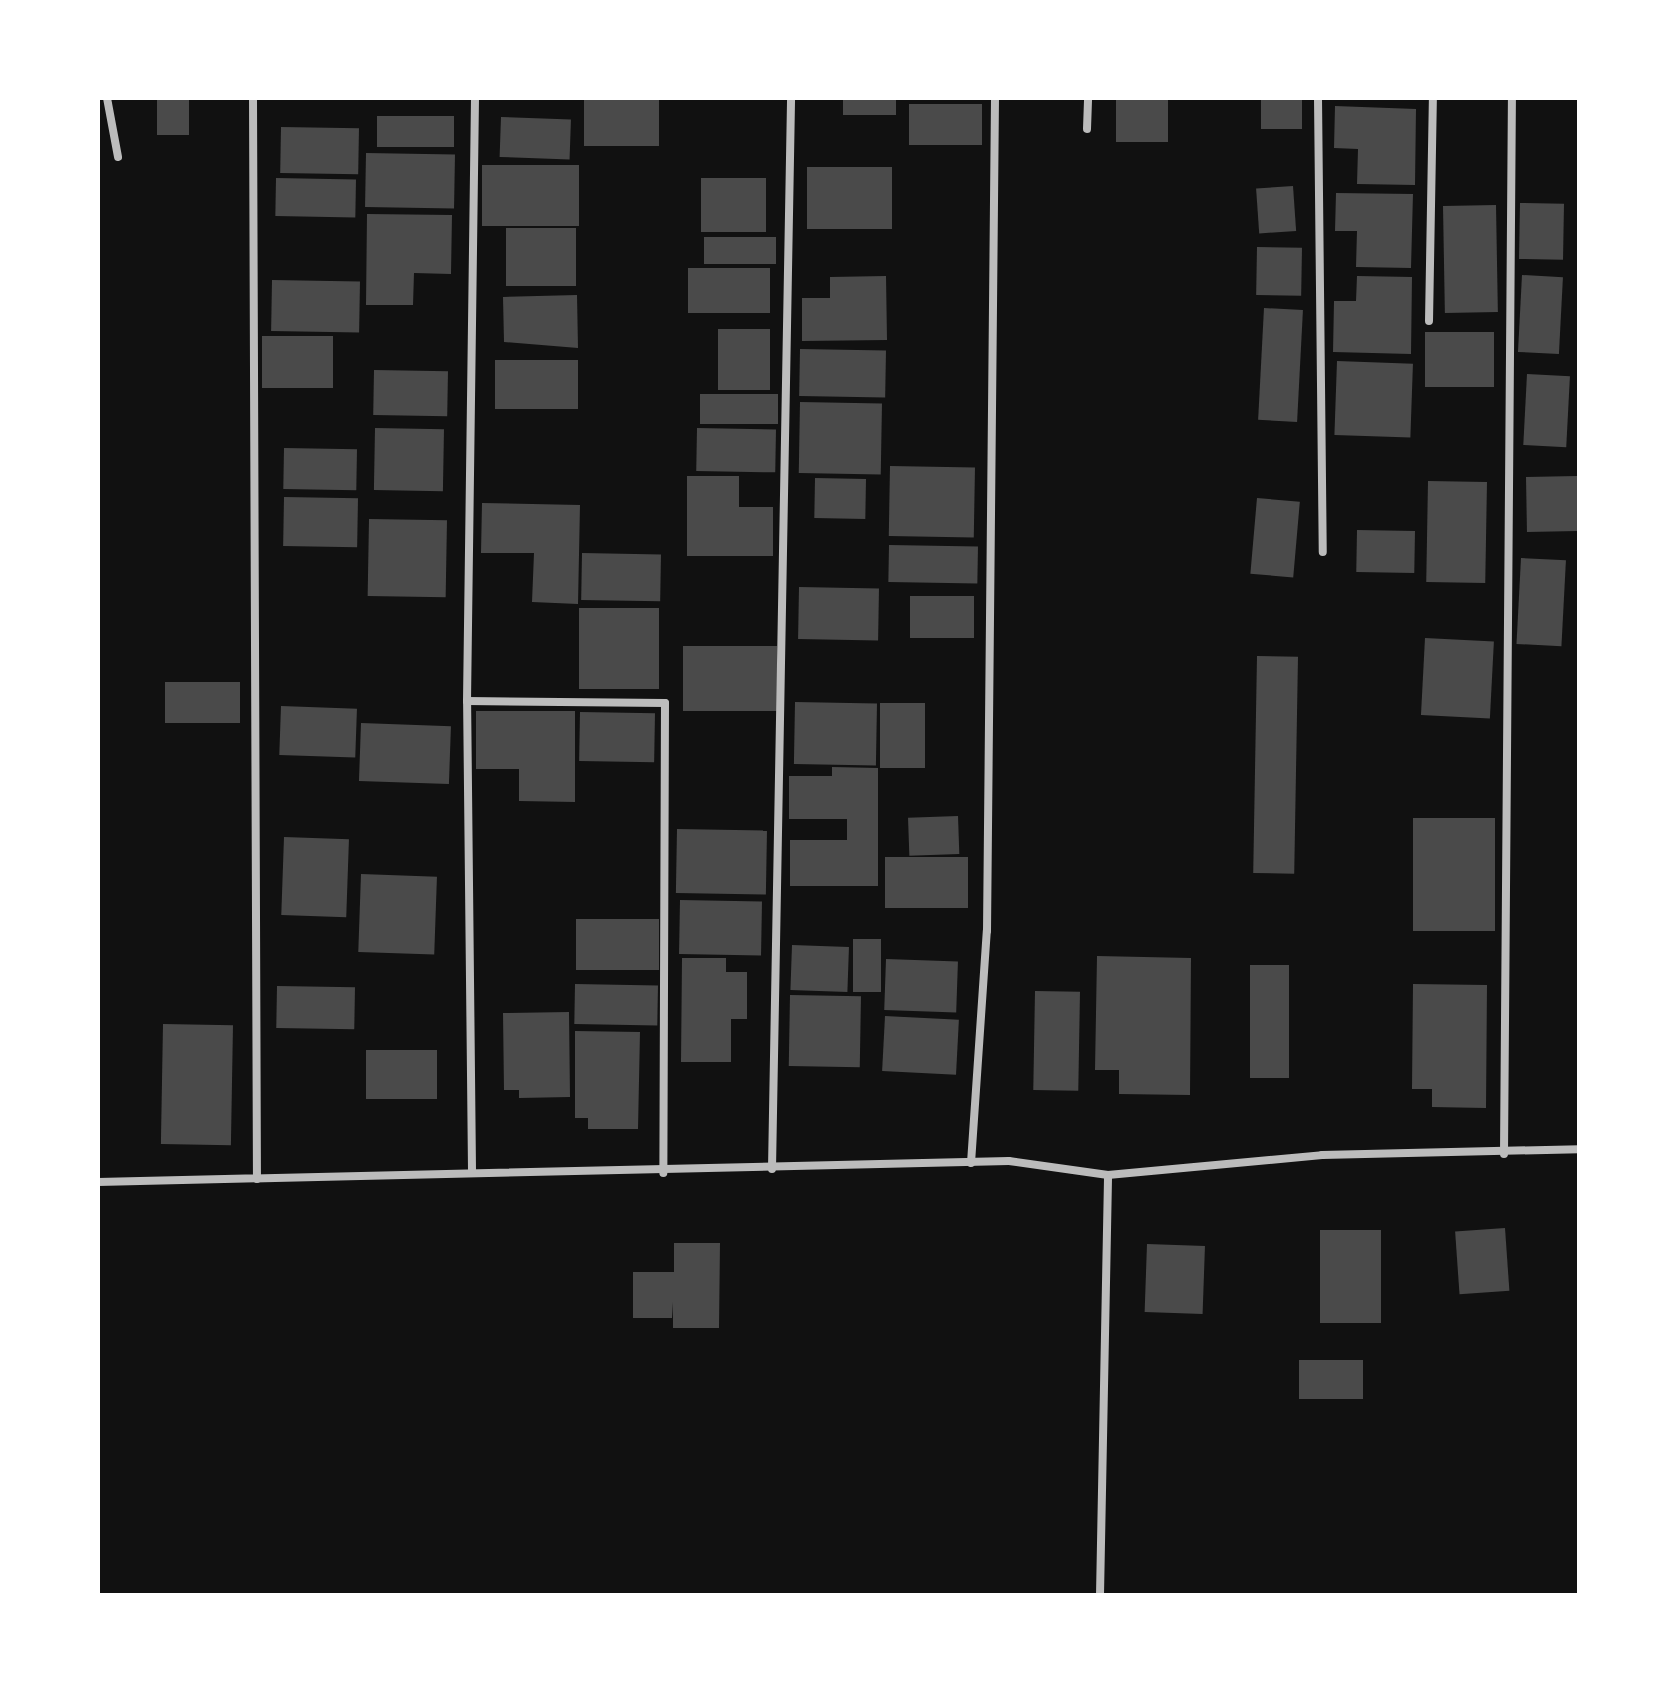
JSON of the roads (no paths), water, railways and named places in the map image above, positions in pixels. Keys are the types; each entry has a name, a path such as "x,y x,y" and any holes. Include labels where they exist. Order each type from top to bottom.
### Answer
{"street":[{"path":"107,98 118,157"},
{"path":"253,98 257,1179"},
{"path":"472,1170 467,701 475,98"},
{"path":"772,1169 791,98"},
{"path":"971,1163 987,931 995,98"},
{"path":"1087,129 1088,98"},
{"path":"1318,98 1323,552"},
{"path":"1429,321 1433,98"},
{"path":"1504,1154 1512,98"},
{"path":"467,701 665,703 663,1173"},
{"path":"98,1182 472,1170 663,1173 1009,1161 1108,1175 1322,1155 1504,1154 1579,1149"},
{"path":"1100,1595 1108,1175"}]}
